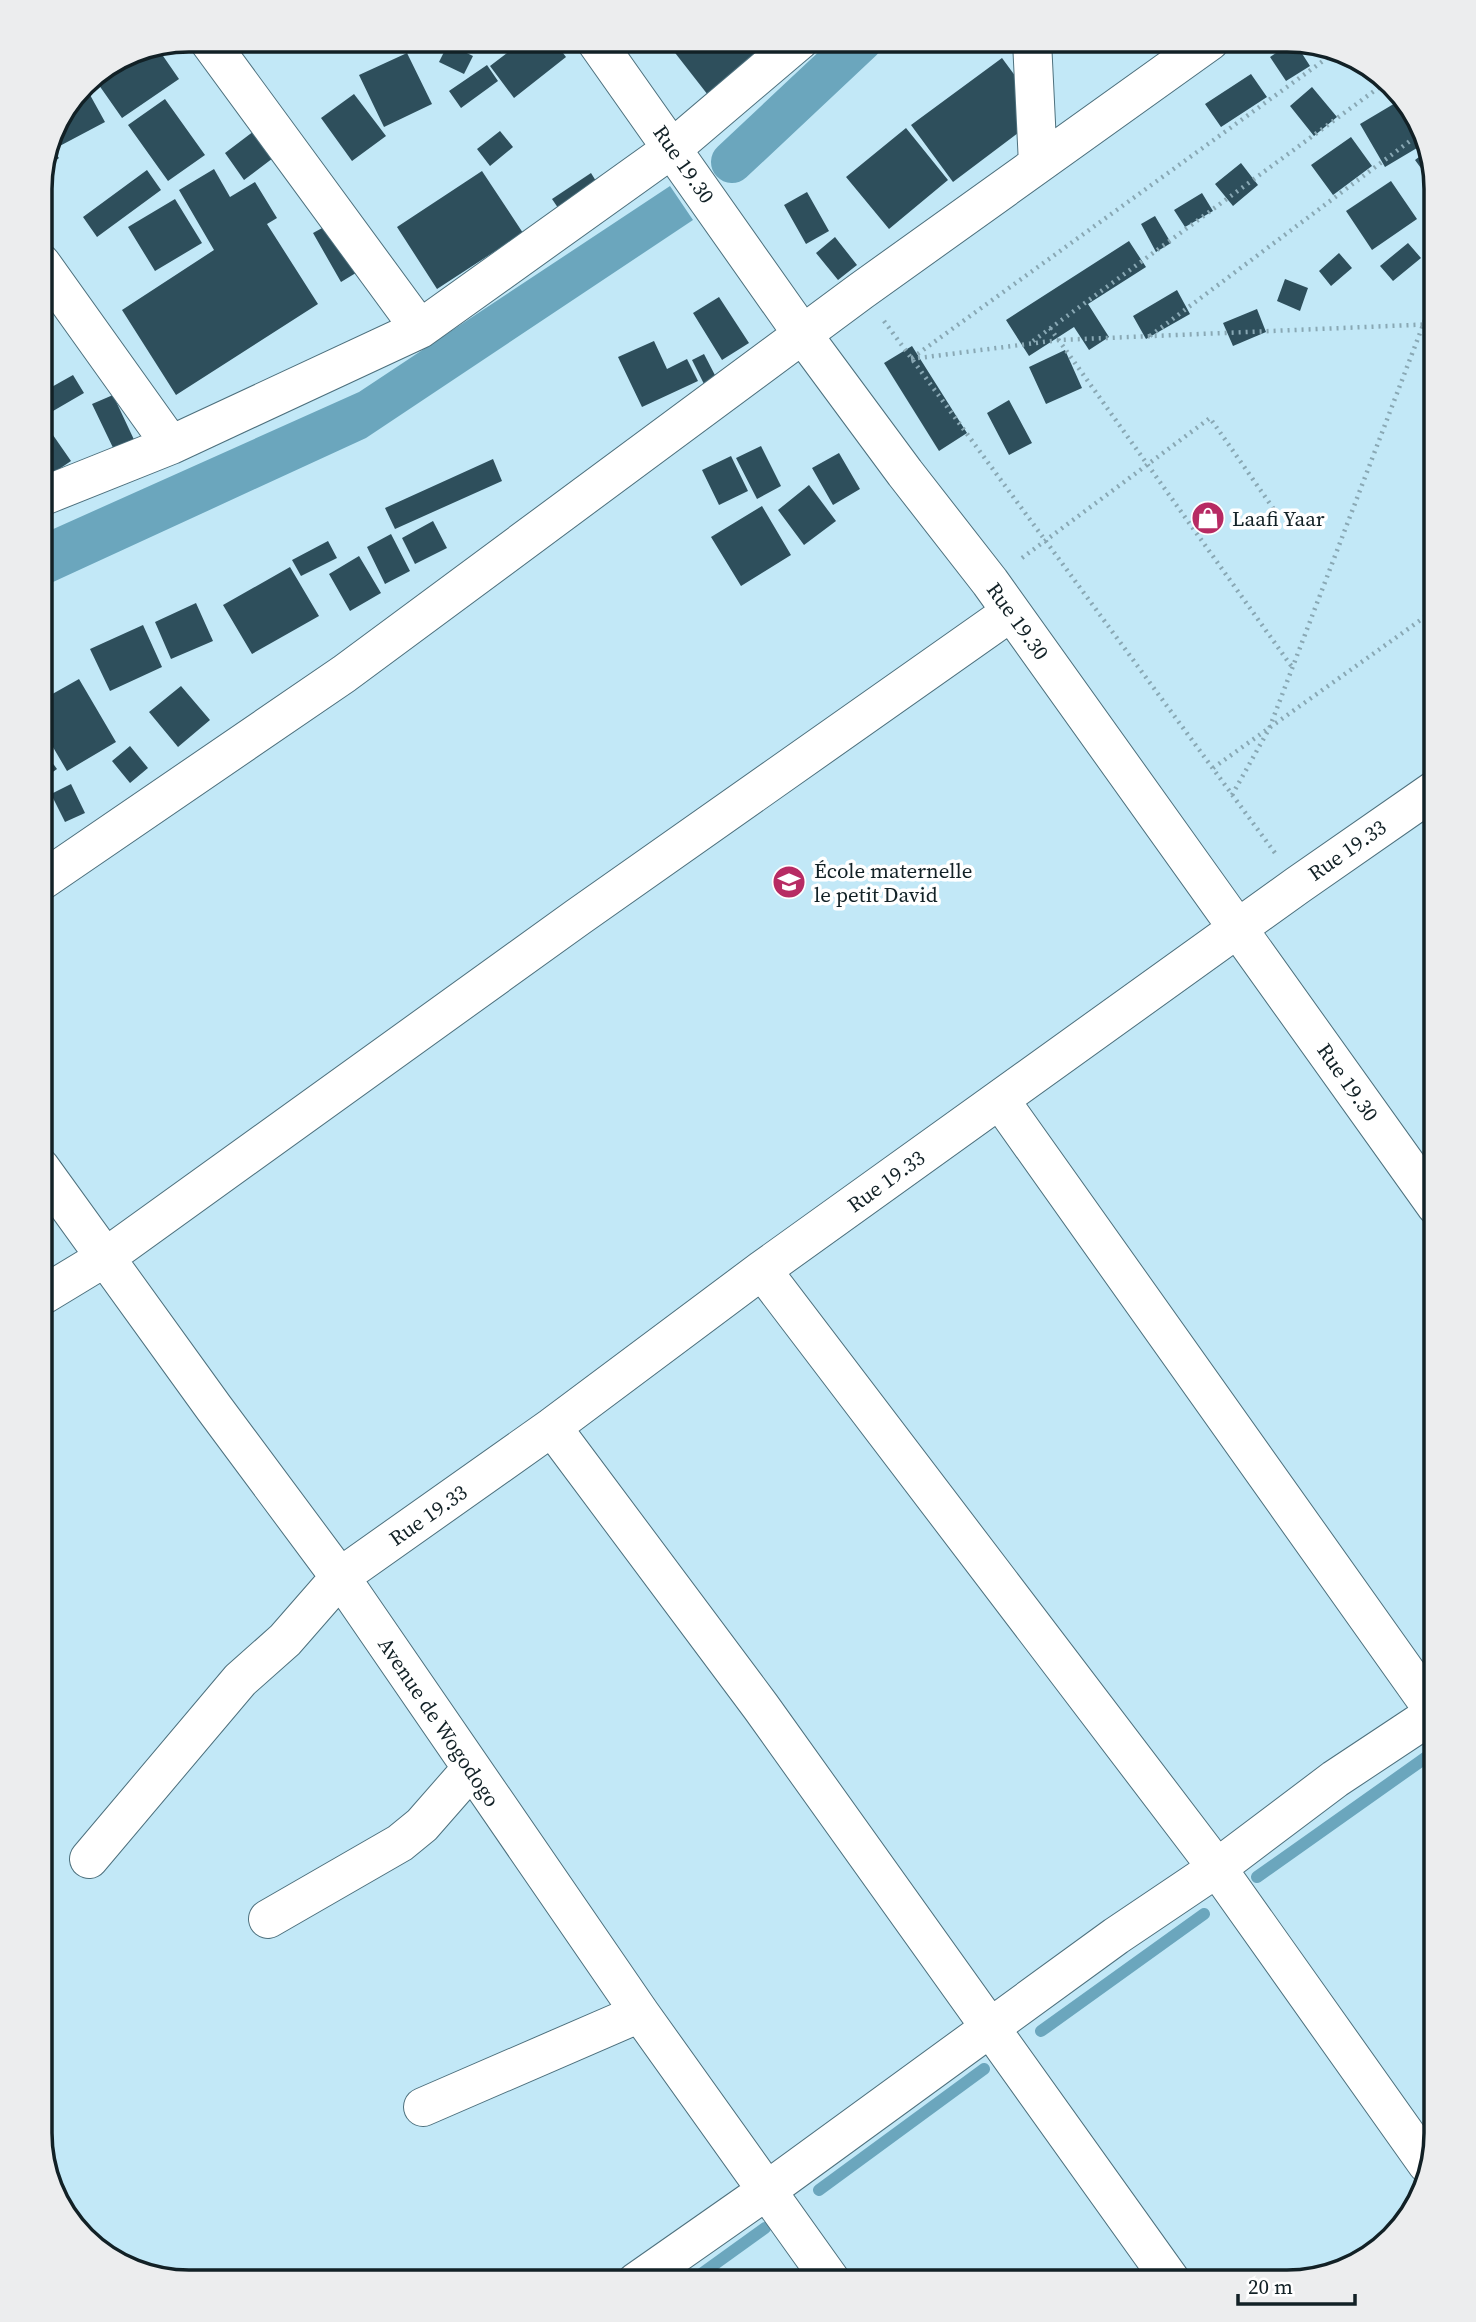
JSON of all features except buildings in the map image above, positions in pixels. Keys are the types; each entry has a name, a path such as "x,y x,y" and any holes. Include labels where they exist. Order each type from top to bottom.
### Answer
{"street":[{"path":"218,53 421,329"},
{"name":"Rue 19.30","path":"604,53 803,335 1001,597 1424,1189"},
{"path":"53,492 171,444 421,329 673,148 785,53"},
{"path":"1033,53 1038,164"},
{"path":"53,873 344,674 861,291 1193,53"},
{"path":"53,280 171,444"},
{"path":"52,1289 106,1257 578,917 1001,597"},
{"name":"Rue 19.33","path":"89,1859 240,1680 285,1640 340,1577 552,1427 762,1270 1424,797"},
{"path":"1000,1100 1424,1697"},
{"name":"Avenue de Wogodogo","path":"52,1184 340,1577 640,2013 823,2270"},
{"path":"762,1270 1217,1868 1421,2156"},
{"path":"552,1427 761,1707 1163,2270"},
{"path":"654,2269 1116,1936 1217,1868 1335,1779 1424,1720"},
{"path":"268,1919 400,1843 422,1825 471,1769"},
{"path":"423,2107 640,2013"}],"path":[{"path":"911,359 1326,59"},
{"path":"1031,342 1378,88"},
{"path":"1150,337 1413,138"},
{"path":"861,291 1298,885"},
{"path":"1233,795 1269,729 1424,321"},
{"path":"911,359 1059,340 1422,326"},
{"path":"1050,328 1292,667"},
{"path":"1001,597 1045,540 1210,418 1280,518"},
{"path":"1213,768 1424,619"}],"water":[{"path":"670,186 693,220 366,438 53,582 53,529 359,392"}],"waterway":[{"path":"732,162 848,53"},
{"path":"1257,1877 1424,1759"},
{"path":"1041,2031 1204,1914"},
{"path":"819,2190 984,2069"},
{"path":"707,2269 765,2228"}],"place":[{"name":"Laafi Yaar","path":"1208,518"},
{"name":"École maternelle le petit David","path":"789,882"}]}
